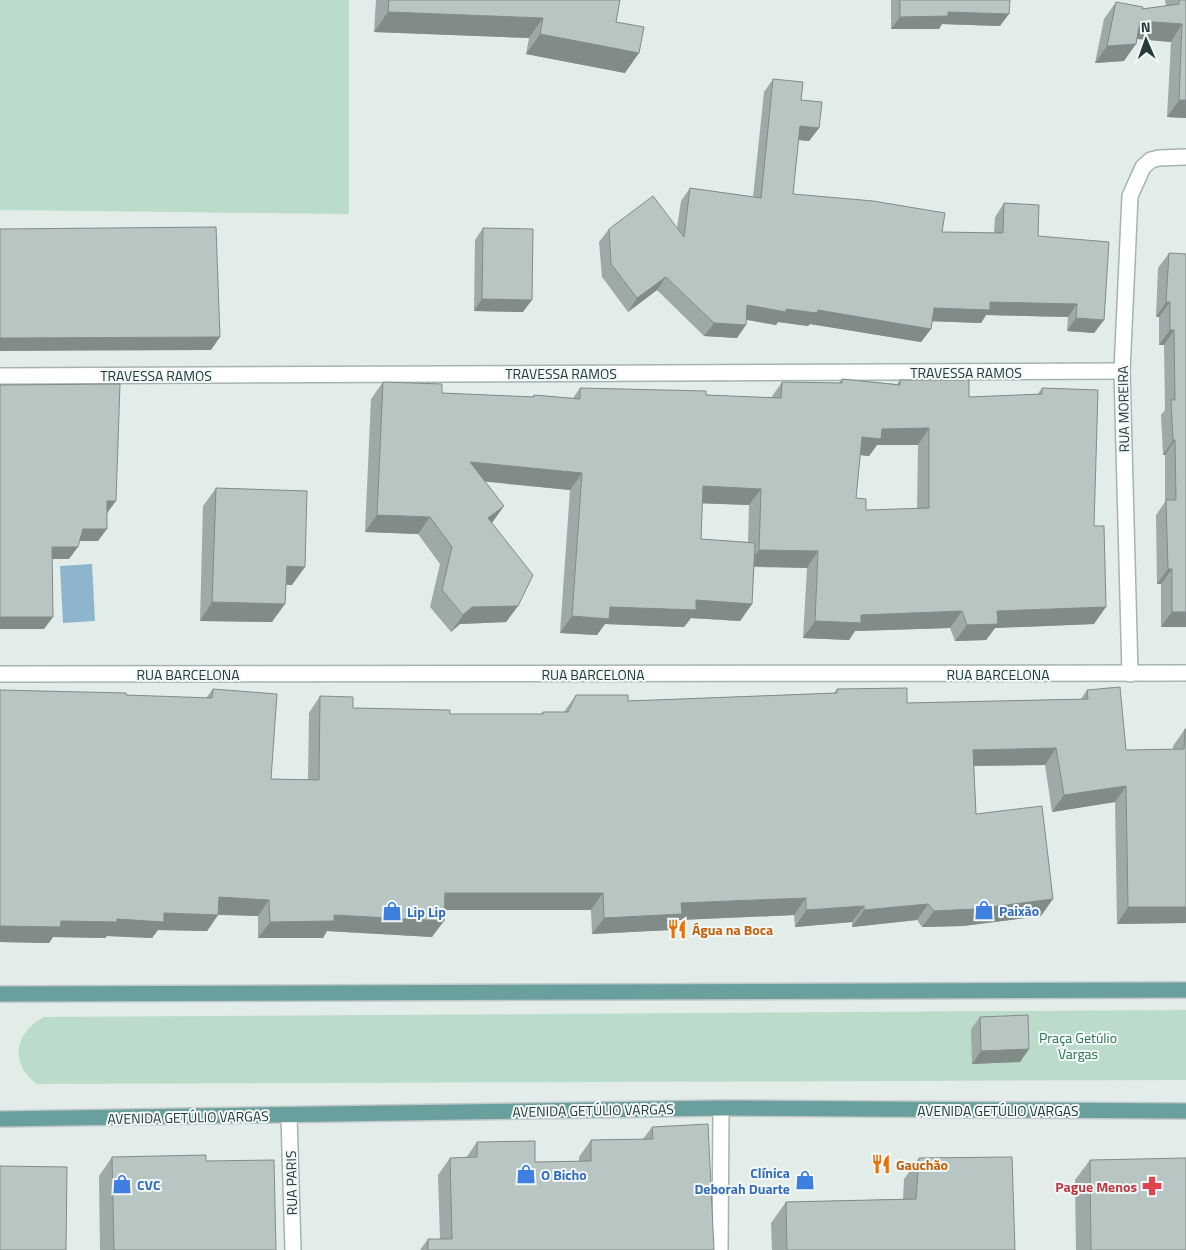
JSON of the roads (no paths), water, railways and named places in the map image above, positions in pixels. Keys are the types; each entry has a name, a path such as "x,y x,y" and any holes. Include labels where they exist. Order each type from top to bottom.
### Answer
{"main road":[{"path":"0,994 1186,990"},
{"name":"AVENIDA GETÚLIO VARGAS","path":"0,1119 721,1108 1186,1111"}],"street":[{"name":"RUA MOREIRA","path":"1130,674 1122,371 1130,196 1143,167 1150,160 1186,157"},
{"name":"TRAVESSA RAMOS","path":"0,376 1122,371"},
{"name":"RUA BARCELONA","path":"0,674 1186,674"},
{"path":"720,1250 721,1108"},
{"name":"RUA PARIS","path":"289,1116 293,1250"}],"water":[{"path":"92,564 95,621 63,623 60,566"}],"place":[{"name":"Paixão","path":"984,910"},
{"name":"Lip Lip","path":"392,911"},
{"name":"Água na Boca","path":"677,929"},
{"name":"Gauchão","path":"881,1164"},
{"name":"O Bicho","path":"526,1174"},
{"name":"Clínica Deborah Duarte","path":"805,1180"},
{"name":"CVC","path":"122,1184"},
{"name":"Pague Menos","path":"1152,1186"}],"park label":[{"name":"Praça Getúlio Vargas","path":"1078,1046"}]}
